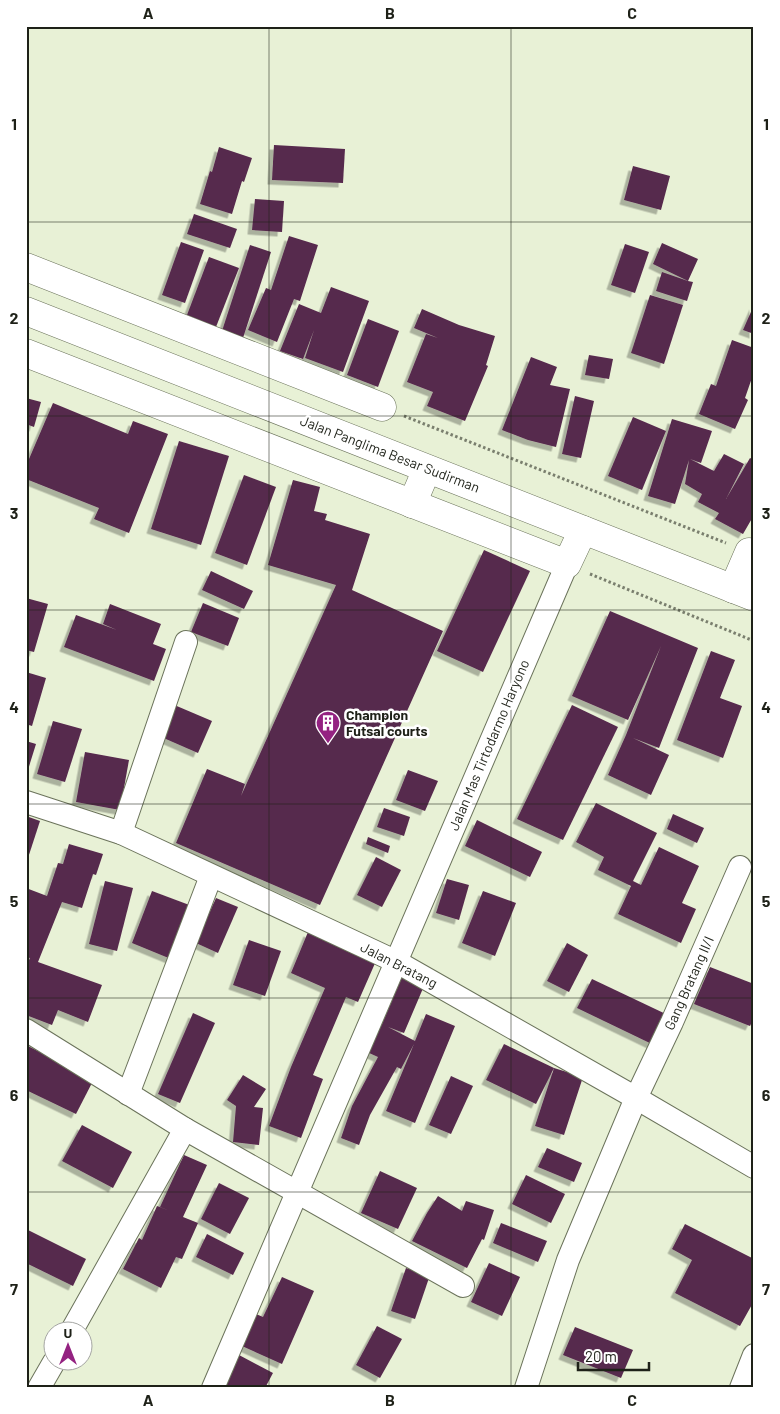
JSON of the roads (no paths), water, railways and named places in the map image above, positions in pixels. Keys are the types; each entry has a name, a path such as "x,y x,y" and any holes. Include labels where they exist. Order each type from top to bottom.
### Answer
{"street":[{"path":"26,267 382,407"},
{"name":"Jalan Panglima Besar Sudirman","path":"26,311 744,593"},
{"path":"26,353 566,564"},
{"path":"412,504 427,468"},
{"name":"Jalan Mas Tirtodarmo Haryono","path":"213,1388 582,530"},
{"path":"744,593 749,552"},
{"path":"121,833 186,642"},
{"name":"Jalan Bratang","path":"26,802 121,833 396,962 754,1167"},
{"name":"Gang Bratang II/I","path":"526,1388 568,1260 636,1098 740,867"},
{"path":"128,1094 211,876"},
{"path":"26,1030 185,1129 463,1286"},
{"path":"77,1322 185,1129"},
{"path":"741,1388 754,1355"},
{"path":"39,1388 48,1372"}],"place":[{"name":"Champion Futsal courts","path":"328,744"}]}
